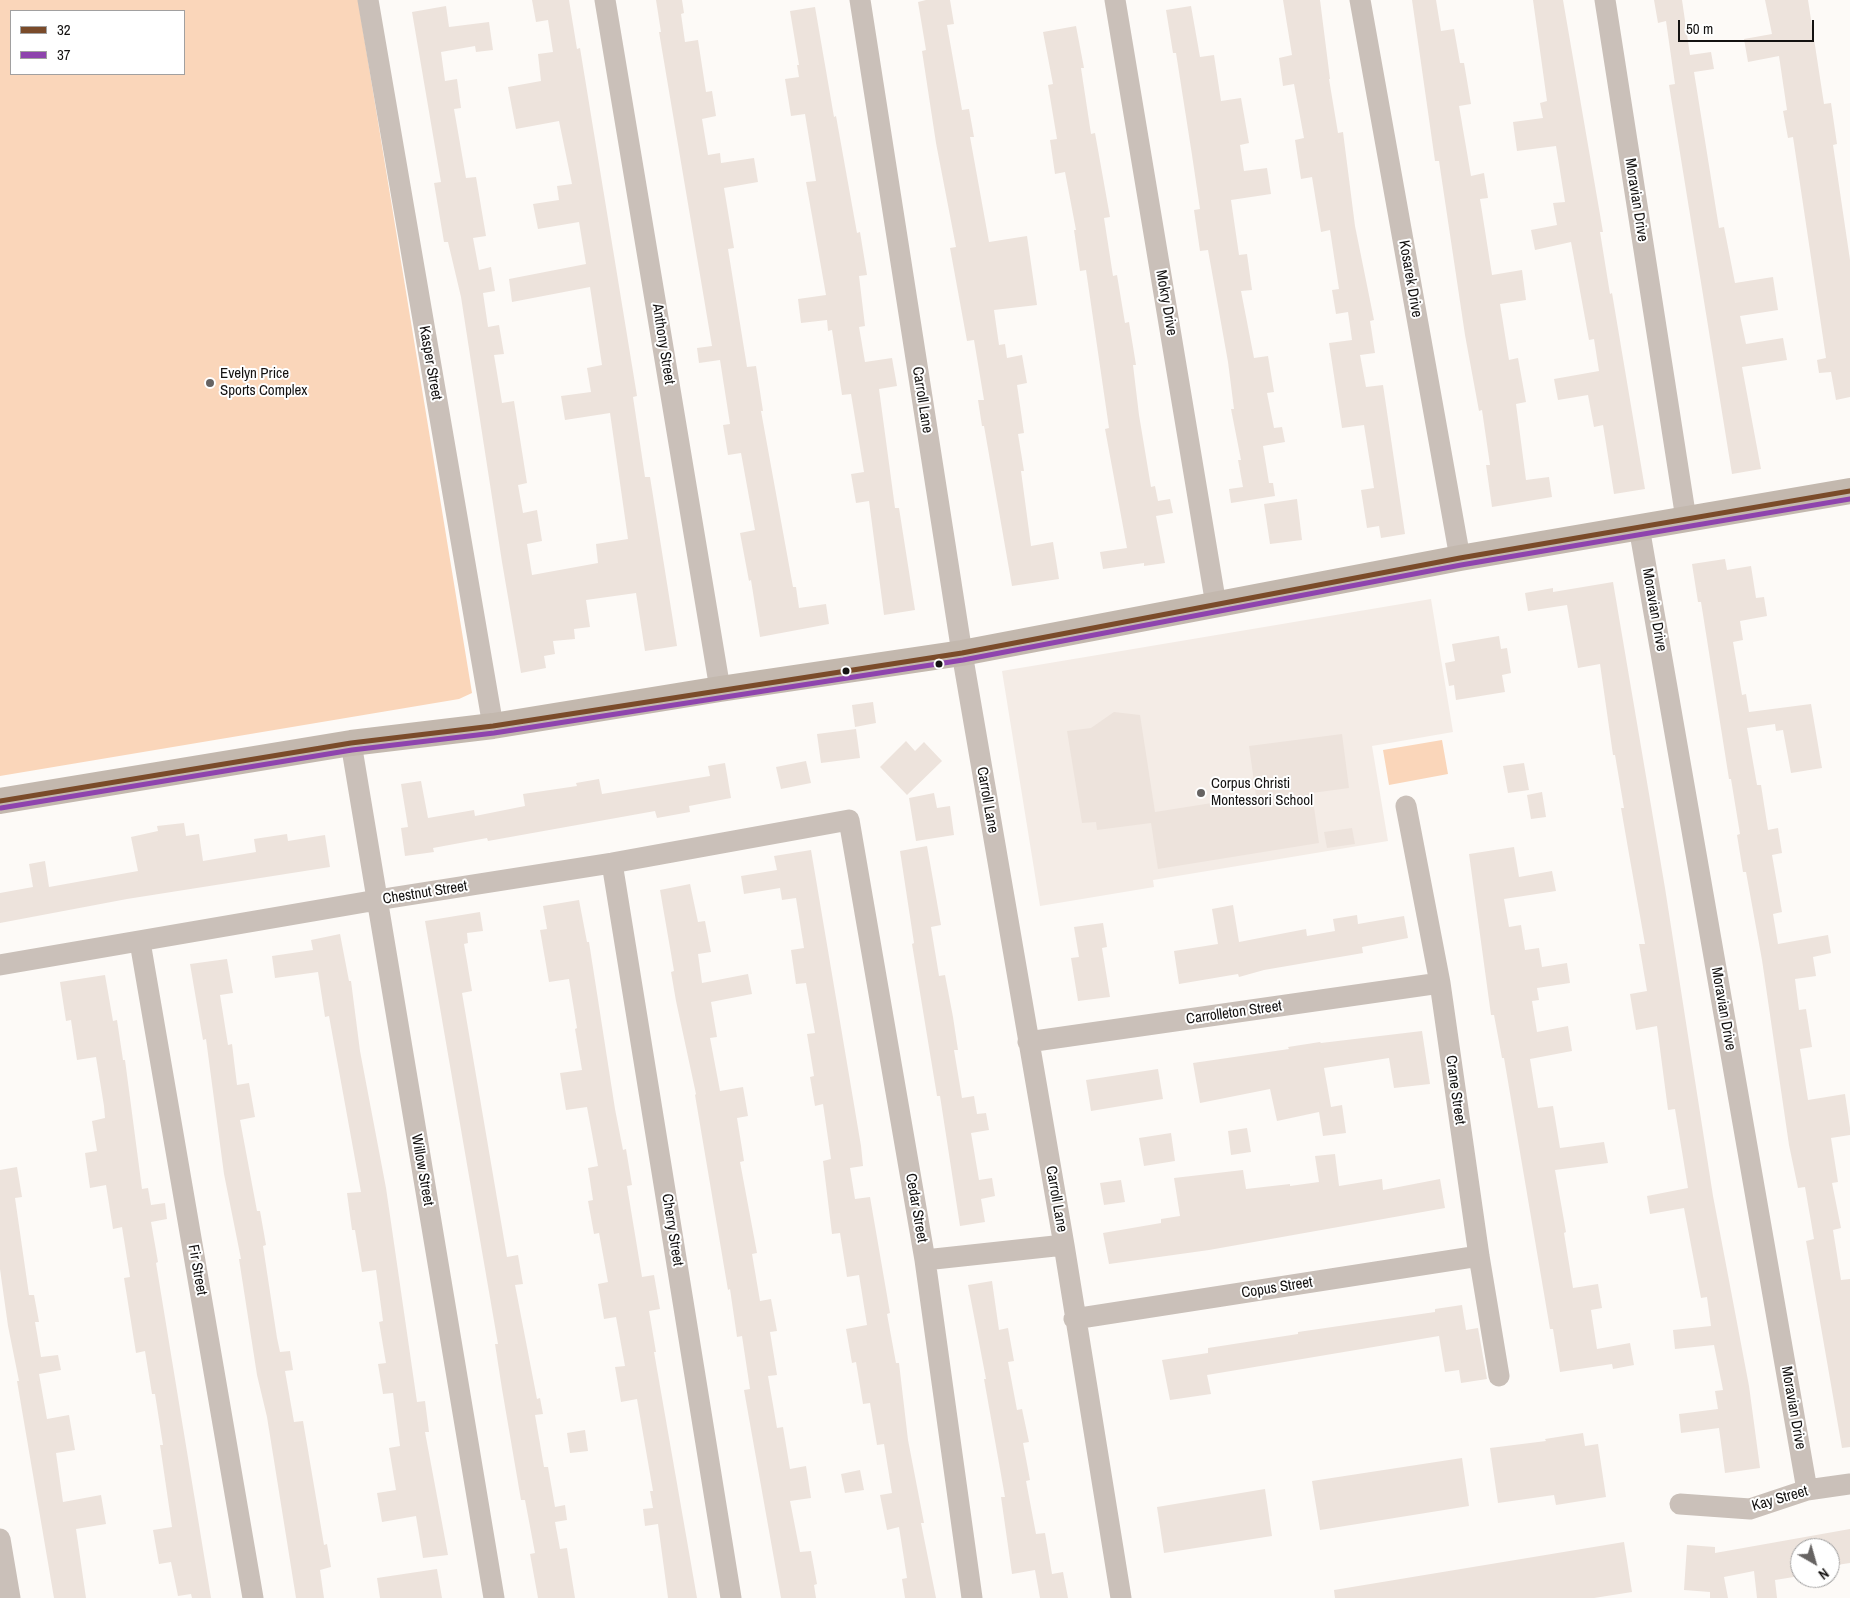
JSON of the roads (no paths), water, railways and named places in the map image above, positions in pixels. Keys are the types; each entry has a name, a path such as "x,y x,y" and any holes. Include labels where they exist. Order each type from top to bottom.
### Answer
{"main road":[{"path":"0,801 351,743 493,726 720,689 962,653 1460,558 1850,491"}],"street":[{"name":"Kasper Street","path":"368,0 493,726"},
{"name":"Anthony Street","path":"605,0 720,689"},
{"name":"Carroll Lane","path":"860,0 962,653 1064,1245 1074,1319 1122,1598"},
{"name":"Mokry Drive","path":"1115,0 1216,605"},
{"name":"Kosarek Drive","path":"1360,0 1460,558"},
{"name":"Moravian Drive","path":"1604,0 1686,519"},
{"name":"Moravian Drive","path":"1639,527 1807,1490"},
{"name":"Willow Street","path":"351,743 494,1598"},
{"name":"Crane Street","path":"1406,806 1440,983 1479,1256 1499,1376"},
{"name":"Chestnut Street","path":"0,965 377,900 612,863 849,820"},
{"name":"Cedar Street","path":"849,820 925,1260 972,1598"},
{"name":"Cherry Street","path":"612,863 732,1598"},
{"name":"Fir Street","path":"140,942 253,1598"},
{"name":"Carrolleton Street","path":"1028,1042 1440,983"},
{"path":"925,1260 1064,1245"},
{"name":"Copus Street","path":"1074,1319 1479,1256"},
{"name":"Kay Street","path":"1680,1504 1750,1509 1807,1490 1850,1484"},
{"path":"0,1540 10,1598"}],"place":[{"name":"Evelyn Price Sports Complex","path":"210,383"},
{"name":"Corpus Christi Montessori School","path":"1201,793"}]}
